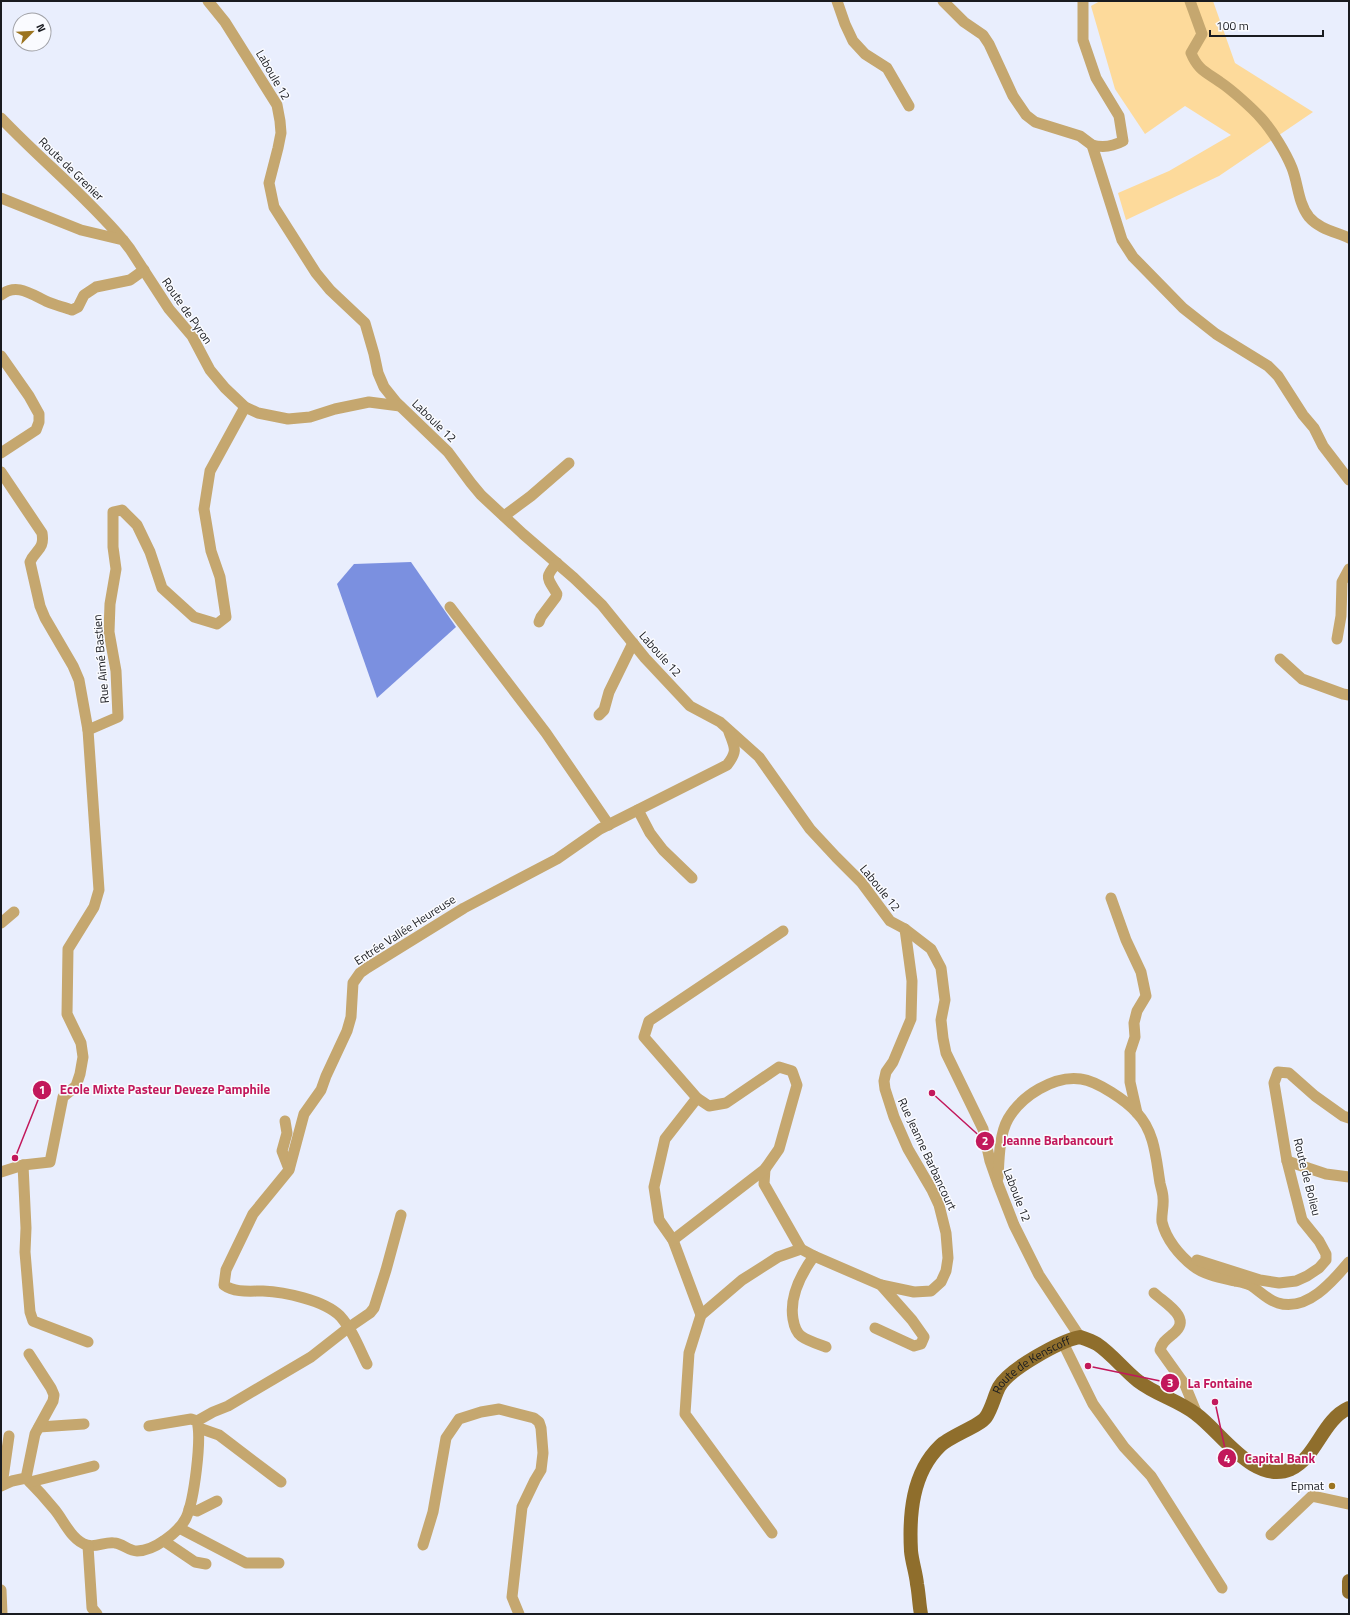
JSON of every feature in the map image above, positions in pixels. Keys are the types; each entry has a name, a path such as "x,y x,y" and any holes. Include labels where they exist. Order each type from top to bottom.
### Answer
{"main road":[{"name":"Route de Kenscoff","path":"921,1614 911,1552 912,1504 918,1478 926,1463 940,1445 952,1436 984,1419 994,1402 999,1387 1009,1375 1022,1365 1063,1343 1080,1337 1097,1345 1138,1381 1197,1414 1245,1460 1259,1468 1275,1473 1291,1469 1305,1459 1332,1420 1349,1408"},
{"path":"1349,1581 1349,1592"}],"street":[{"name":"Laboule 12","path":"208,1 225,22 277,105 281,133 269,183 274,207 316,273 330,290 365,323 378,373 384,387 400,406 448,452 471,483 504,516 602,605 633,643 690,706 720,722 759,757 810,829 861,882 890,921 931,949 941,968 945,1000 941,1020 946,1053 983,1129 990,1161 1014,1225 1039,1275 1080,1337"},
{"path":"837,1 853,41 865,54 887,68 909,106"},
{"path":"943,1 964,22 983,35 989,44 1013,96 1026,115 1035,122 1080,136 1092,145 1101,147 1114,146 1123,141 1119,116 1096,78 1083,40 1082,1"},
{"path":"1190,1 1202,34 1191,53 1195,62 1203,71 1221,82 1261,118 1287,157 1292,168 1302,205 1309,217 1327,230 1349,238"},
{"name":"Route de Grenier","path":"1,118 20,139 68,183 110,225 123,240"},
{"path":"1092,145 1122,240 1133,258 1183,308 1216,334 1268,366 1278,376 1303,415 1314,428 1323,446 1349,480"},
{"path":"1,198 81,230 123,240"},
{"name":"Route de Pyron","path":"123,240 169,309 192,336 210,370 245,407 258,413 288,419 310,417 355,404 376,402 390,406 400,406"},
{"path":"4,293 24,290 48,302 72,310 78,307 84,295 96,287 130,280 144,270"},
{"path":"1,356 37,409 39,422 36,430 1,452"},
{"path":"376,402 384,387"},
{"name":"Rue Aimé Bastien","path":"88,730 118,717 116,672 109,632 110,604 116,569 113,546 113,512 122,510 137,525 150,552 162,588 194,617 217,624 226,617 220,577 211,551 204,509 210,471 245,407"},
{"path":"504,516 531,496 569,464"},
{"path":"1,472 42,533 44,541 39,551 32,557 30,562 40,606 73,666 79,680 88,730 99,890 94,907 68,949 66,1014 81,1043 83,1057 76,1086 63,1097 50,1162 23,1165 1,1172"},
{"path":"539,622 541,616 557,594 548,578 548,574 557,563"},
{"path":"1337,639 1341,616 1342,582 1349,569"},
{"path":"450,607 546,733 609,825"},
{"path":"599,715 604,710 609,692 633,643"},
{"path":"1280,659 1302,678 1349,695"},
{"name":"Entrée Vallée Heureuse","path":"348,1328 339,1315 303,1298 281,1292 229,1289 224,1285 226,1270 253,1214 289,1170 304,1114 321,1090 347,1031 351,1017 353,983 360,973 464,908 557,859 600,829 727,765 734,756 734,747 728,730"},
{"path":"638,810 650,833 663,850 692,878"},
{"path":"1111,898 1126,940 1141,972 1146,996 1137,1011 1134,1023 1135,1036 1130,1052 1130,1082 1137,1113"},
{"path":"1,923 14,912"},
{"name":"Rue Jeanne Barbancourt","path":"881,1285 914,1292 931,1291 941,1282 946,1272 948,1258 946,1233 939,1205 908,1149 894,1117 885,1089 884,1081 886,1072 895,1057 911,1019 912,981 905,930"},
{"path":"672,1240 765,1169 779,1149 797,1085 792,1071 779,1067 726,1103 709,1106 697,1098 644,1037 649,1020 782,931"},
{"name":"Route de Bolieu","path":"1180,1254 1224,1270 1260,1280 1279,1283 1296,1281 1319,1268 1326,1260 1326,1254 1319,1241 1302,1220 1287,1161 1274,1082 1278,1072 1289,1073 1315,1096 1343,1116 1349,1118"},
{"path":"998,1184 1000,1145 1007,1120 1020,1102 1041,1087 1066,1079 1082,1079 1119,1097 1137,1113 1148,1127 1164,1197 1162,1221 1166,1234 1180,1254 1194,1268 1214,1275 1250,1284 1259,1292 1278,1303 1294,1304 1309,1300 1333,1282 1349,1262"},
{"path":"697,1098 665,1138 654,1187 659,1220 672,1240 701,1315"},
{"path":"285,1121 287,1133 282,1151 289,1170"},
{"path":"1287,1161 1326,1174 1349,1177"},
{"path":"23,1165 26,1228 25,1252 30,1312 33,1321 88,1342"},
{"path":"765,1169 764,1184 801,1249 881,1285 912,1320 924,1337 921,1344 914,1346 876,1328"},
{"path":"198,1425 311,1357 370,1313 374,1308 401,1215"},
{"path":"772,1533 685,1414 689,1353 701,1315 742,1280 778,1257 801,1249"},
{"path":"814,1256 804,1270 793,1297 792,1312 794,1326 800,1335 826,1347"},
{"path":"1154,1293 1180,1316 1181,1322 1179,1330 1162,1344 1160,1350 1185,1385 1197,1414"},
{"path":"348,1328 367,1364"},
{"path":"1063,1343 1092,1404 1124,1447 1151,1476 1222,1588"},
{"path":"28,1480 35,1434 53,1401 54,1395 29,1354"},
{"path":"423,1545 434,1504 446,1438 459,1419 481,1412 499,1409 534,1418 539,1422 541,1428 544,1453 542,1470 535,1480 522,1507 512,1598 519,1614"},
{"path":"149,1426 191,1419 198,1425 219,1435 281,1482"},
{"path":"39,1428 84,1424"},
{"path":"28,1480 55,1510 72,1534 80,1541 88,1546 114,1543 131,1550 138,1551 164,1541 179,1528 186,1518 197,1464 198,1425"},
{"path":"1,1486 9,1436"},
{"path":"1,1486 12,1481 28,1480 94,1466"},
{"path":"1271,1534 1312,1496 1349,1504"},
{"path":"189,1509 197,1511 217,1501"},
{"path":"179,1528 246,1563 279,1563"},
{"path":"164,1541 195,1562 206,1564"},
{"path":"88,1546 92,1608 97,1614"},
{"path":"1,1590 2,1614"}],"shaded area":[{"path":"1100,1 1213,1 1235,63 1313,112 1219,176 1126,220 1118,193 1169,171 1231,135 1185,106 1145,134 1115,89 1091,6"}],"water":[{"path":"411,562 456,627 377,698 337,584 354,564"}],"place":[{"name":"Jeanne Barbancourt","path":"932,1093"},
{"name":"Ecole Mixte Pasteur Deveze Pamphile","path":"15,1158"},
{"name":"La Fontaine","path":"1088,1366"},
{"name":"Capital Bank","path":"1215,1402"},
{"name":"Epmat","path":"1332,1486"}]}
